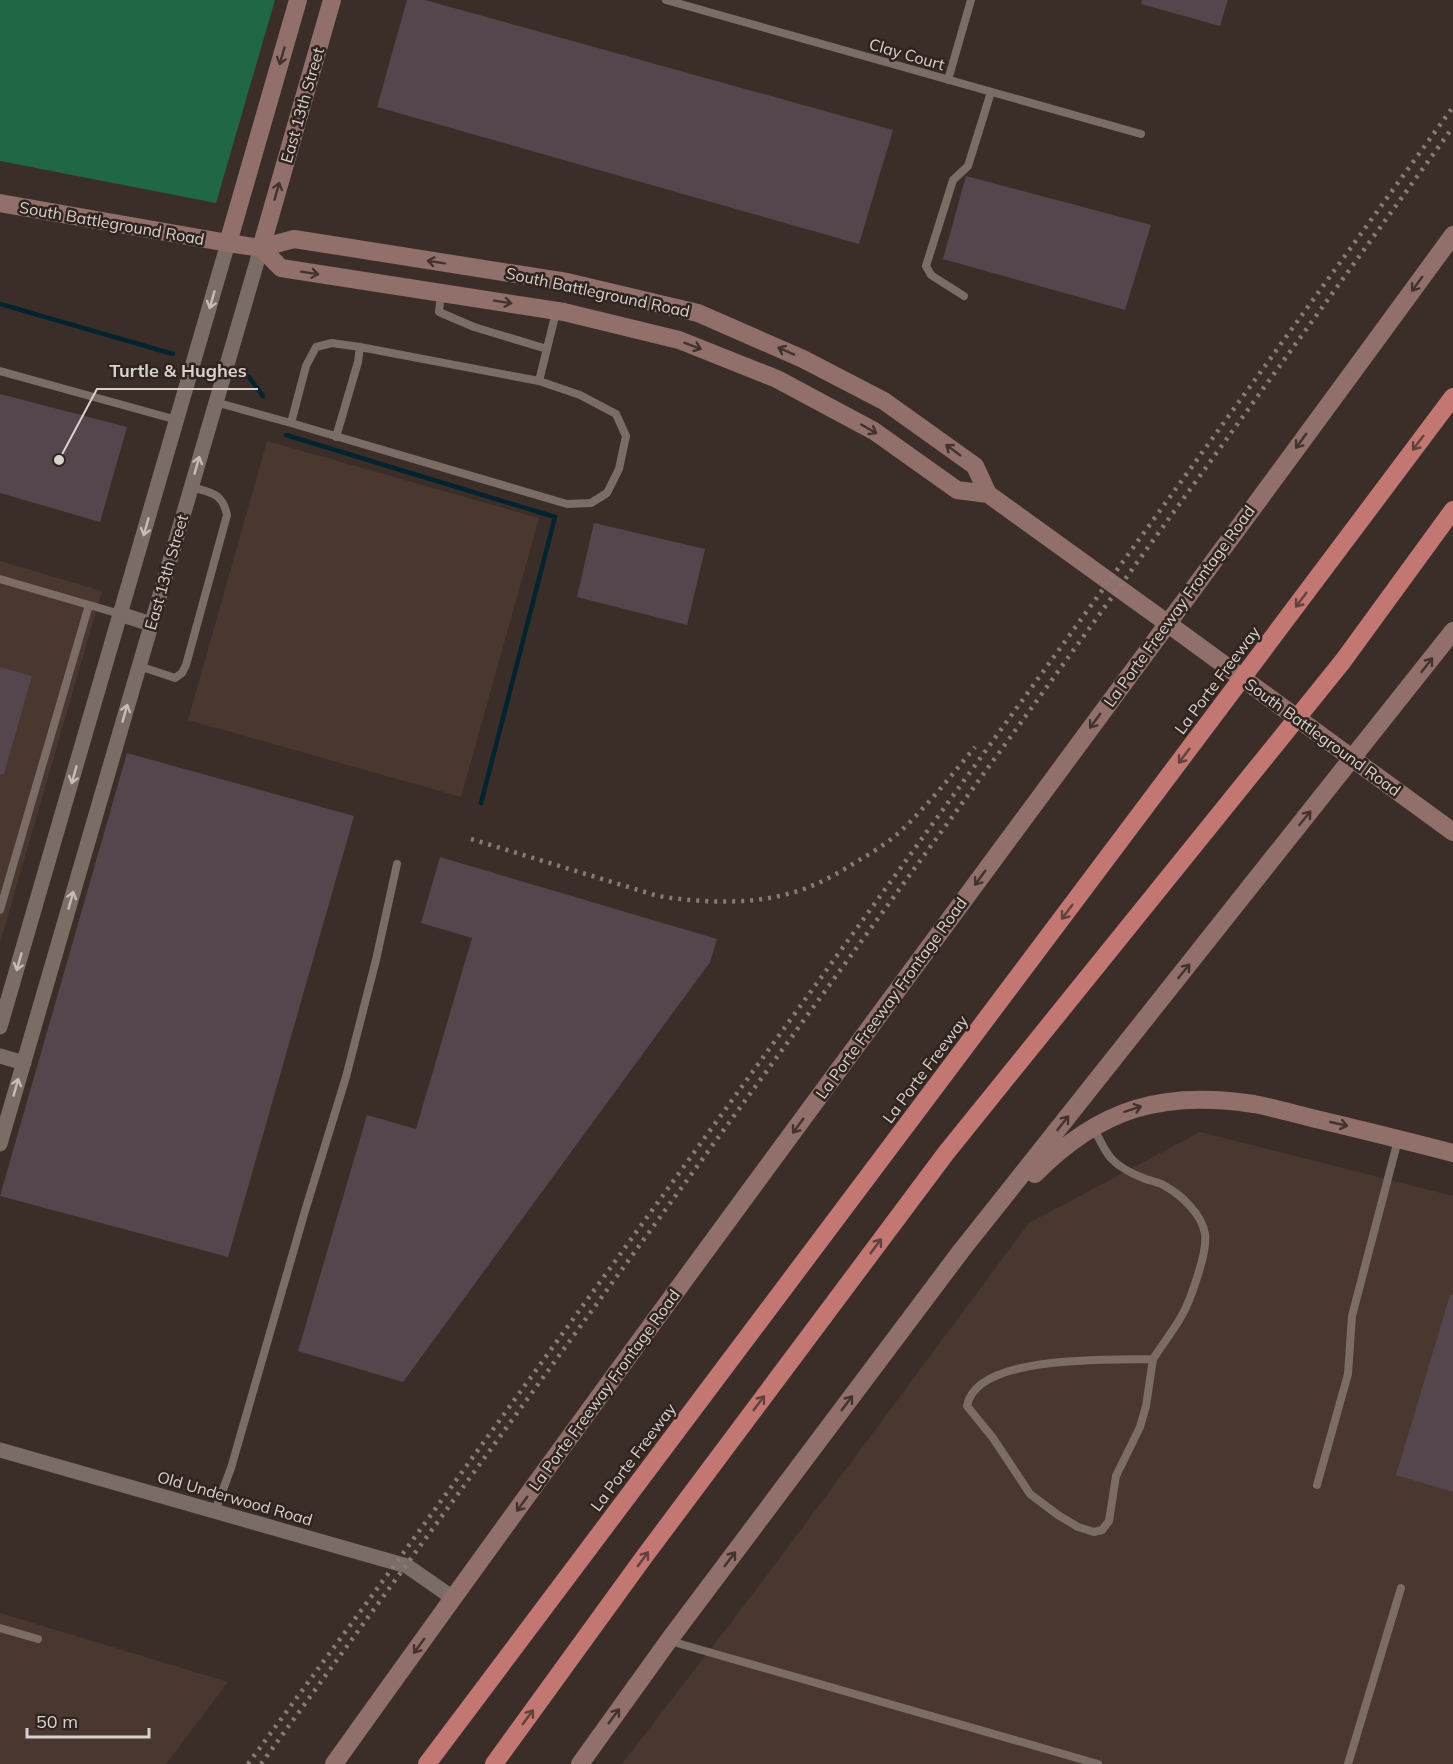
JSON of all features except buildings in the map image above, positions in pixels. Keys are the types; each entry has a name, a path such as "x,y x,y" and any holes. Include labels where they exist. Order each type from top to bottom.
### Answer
{"highway":[{"name":"La Porte Freeway","path":"427,1764 1453,396"},
{"path":"494,1764 644,1557 946,1153 1343,661 1453,510"}],"main road":[{"name":"East 13th Street","path":"228,243 298,0"},
{"name":"East 13th Street","path":"261,248 332,0"},
{"name":"South Battleground Road","path":"0,203 261,248 294,239 567,282 698,313 803,359 884,401 975,466 994,499"},
{"name":"La Porte Freeway Frontage Road","path":"334,1764 453,1598 1453,235"},
{"name":"South Battleground Road","path":"261,248 280,268 556,311 679,340 777,379 874,431 957,489 994,499 1453,832"},
{"path":"580,1764 669,1640 961,1251 1453,631"},
{"path":"961,1251 1058,1151 1093,1127 1145,1105 1168,1101 1207,1100 1257,1105 1453,1153"}],"street":[{"name":"East 13th Street","path":"0,1028 228,243"},
{"name":"East 13th Street","path":"0,1144 261,248"},
{"path":"120,614 151,624"},
{"path":"0,1056 24,1063"},
{"name":"Old Underwood Road","path":"0,1450 407,1566 453,1598"}],"lane":[{"name":"Clay Court","path":"666,0 1141,134"},
{"path":"948,80 972,0"},
{"path":"964,296 931,275 926,266 953,180 968,166 991,92"},
{"path":"441,293 439,312 474,327 547,349"},
{"path":"538,381 556,311"},
{"path":"216,402 567,504 591,503 607,493 619,469 626,436 616,414 580,395 538,381 332,343 316,347 306,366 291,423"},
{"path":"336,437 358,362 360,347"},
{"path":"0,371 177,420"},
{"path":"139,666 175,678 182,673 186,665 227,515 225,505 216,495 191,487"},
{"path":"0,579 120,614"},
{"path":"0,910 89,605"},
{"path":"215,1511 231,1468 346,1077 398,864"},
{"path":"1093,1127 1112,1161 1128,1172 1163,1184 1188,1204 1205,1231 1206,1244 1182,1315 1153,1359 1146,1406 1140,1427 1116,1476 1109,1521 1102,1530 1094,1532 1078,1527 1030,1494 993,1438 967,1406 968,1398 987,1379 1007,1371 1075,1360 1153,1359"},
{"path":"1317,1485 1347,1374 1352,1316 1398,1139"},
{"path":"1348,1764 1401,1588"},
{"path":"0,1628 39,1639"},
{"path":"669,1640 1098,1764"}],"shaded area":[{"path":"267,441 539,518 461,797 188,720"},
{"path":"0,561 102,591 0,943"},
{"path":"1200,1132 1453,1196 1453,1764 622,1764 762,1582 1029,1223"},
{"path":"0,1613 228,1682 166,1764 0,1764"}],"green space":[{"path":"0,0 275,0 216,203 0,161"}],"waterway":[{"path":"0,304 173,354"},
{"path":"249,377 263,396"},
{"path":"286,435 555,517 481,803"}],"railway":[{"path":"248,1764 1453,107"},
{"path":"261,1764 1453,127"},
{"path":"471,839 658,896 718,902 758,900 798,891 816,884 888,842 923,808 975,747"}],"place":[{"name":"Turtle & Hughes","path":"59,460"}]}
